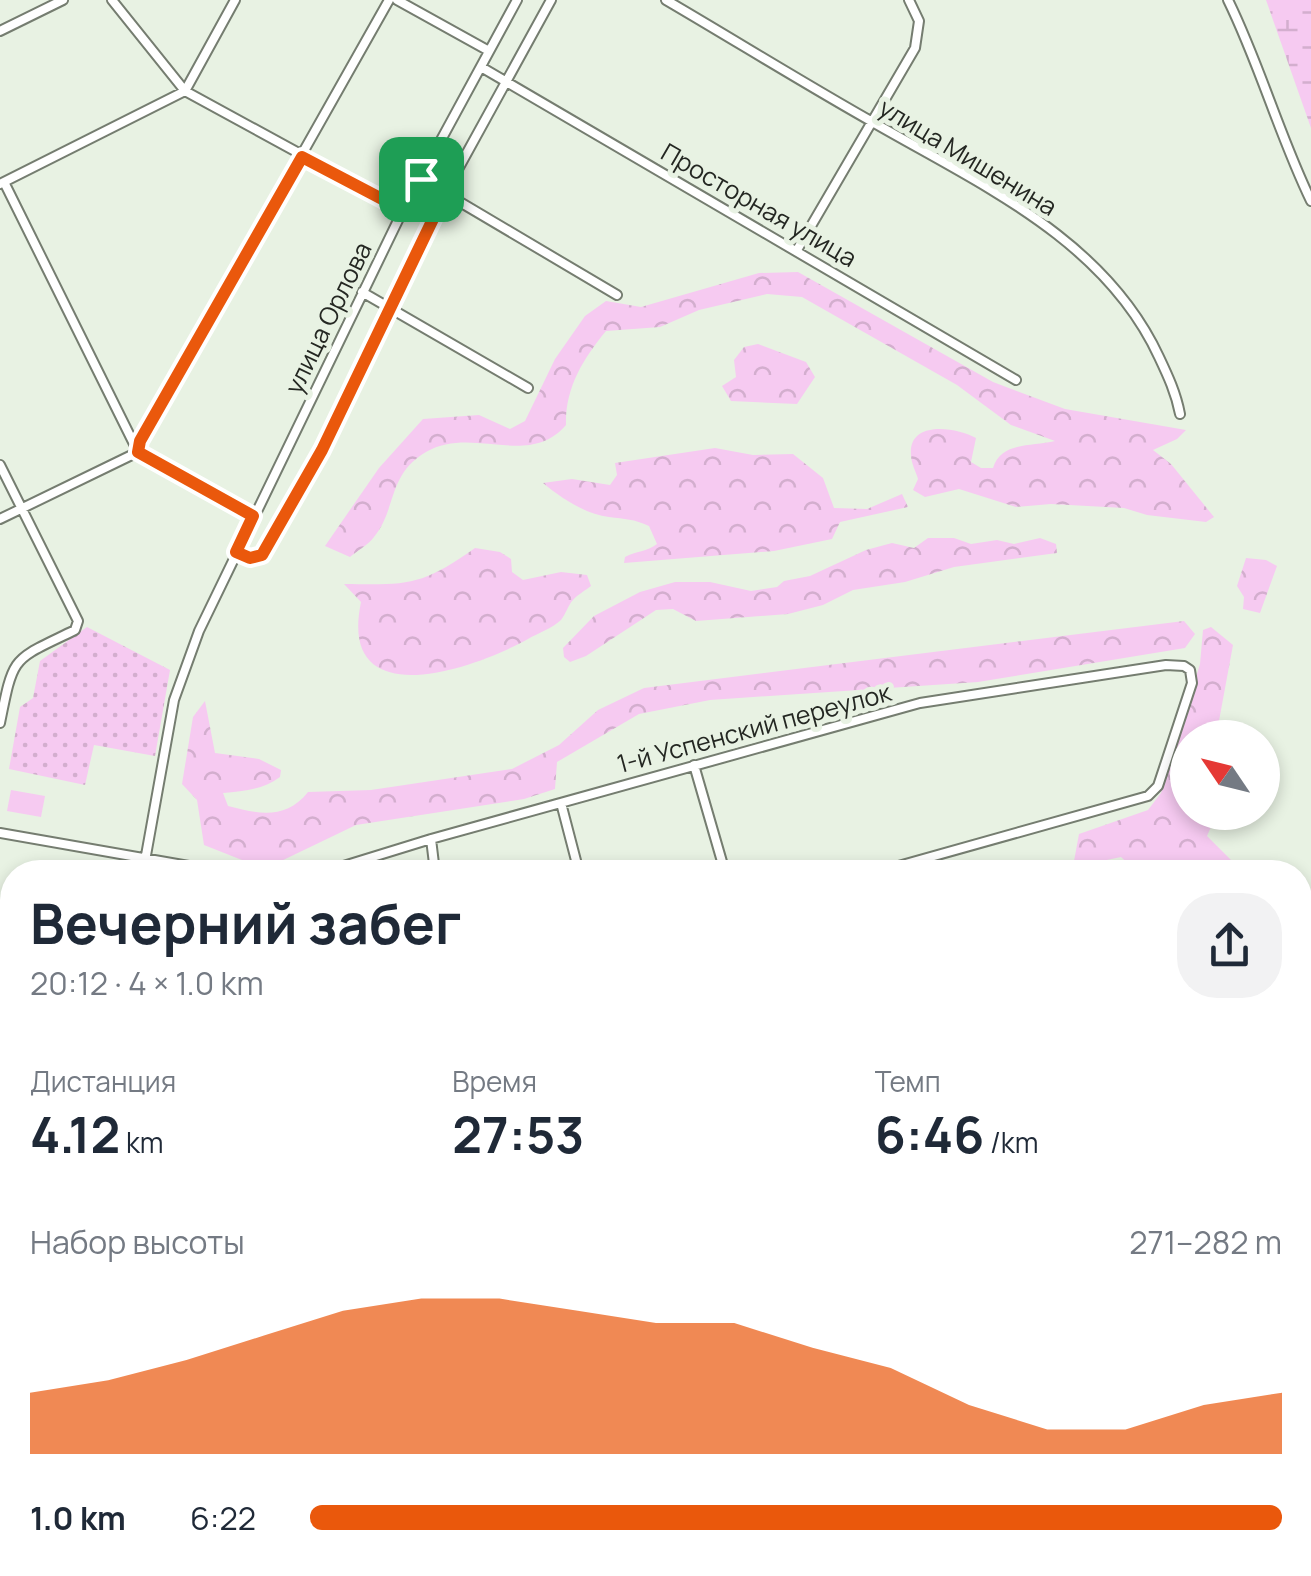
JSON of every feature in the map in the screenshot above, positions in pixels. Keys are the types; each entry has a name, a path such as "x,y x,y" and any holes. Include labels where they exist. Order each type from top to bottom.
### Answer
{"street":[{"path":"0,31 63,0"},
{"path":"112,0 185,91 403,210"},
{"path":"235,0 185,91 2,183 138,452 253,516"},
{"path":"138,452 140,441 393,0 489,51"},
{"name":"улица Орлова","path":"145,858 174,700 185,664 403,210 517,0"},
{"name":"улица Орлова","path":"236,552 250,558 262,555 275,537 322,450 446,192 551,0"},
{"name":"улица Мишенина","path":"666,0 1005,198 1088,259 1146,329 1177,396 1180,414"},
{"path":"796,250 915,48 919,21 909,0"},
{"path":"1228,0 1311,200"},
{"name":"Просторная улица","path":"481,67 1016,380"},
{"path":"421,179 617,295"},
{"path":"362,292 528,388"},
{"path":"0,519 138,452"},
{"path":"0,464 78,620 75,630 14,664 0,723"},
{"name":"1-й Успенский переулок","path":"363,860 922,703 1166,665 1190,670 1192,683 1158,786 1148,796 920,860"},
{"path":"694,765 722,860"},
{"path":"561,803 577,860"},
{"path":"0,833 156,860"},
{"path":"431,839 434,860"}],"green space":[{"path":"1266,0 1311,0 1311,128"},
{"path":"798,272 993,382 1065,409 1186,430 1177,439 1153,450 1171,464 1214,517 1206,522 1147,515 1124,508 1051,504 1016,507 959,489 925,497 913,490 918,479 911,455 912,444 925,431 946,429 976,438 971,462 981,468 993,468 997,459 1010,449 1055,441 1011,425 957,385 802,297 767,294 699,310 660,327 606,331 577,375 566,411 566,425 551,438 517,446 444,445 426,452 398,482 381,526 369,543 350,557 325,546 379,468 423,419 479,415 510,429 525,421 555,359 585,316 606,301 641,307 759,273"},
{"path":"758,344 806,362 815,377 797,404 731,401 722,386 736,377 734,360 744,347"},
{"path":"715,448 753,455 793,454 823,478 834,508 867,509 902,494 908,507 840,522 832,539 774,551 624,563 625,557 657,544 649,526 591,513 543,483 572,479 610,485 617,475 615,463"},
{"path":"928,538 1014,544 1040,538 1056,544 1057,553 954,567 905,582 853,590 823,605 788,614 696,621 673,609 656,610 586,656 570,662 564,657 563,648 594,616 640,592 675,582 710,582 751,591 777,587 866,550 892,543 914,548"},
{"path":"475,548 500,552 511,559 512,572 523,580 561,572 587,575 591,586 575,598 554,626 476,662 415,675 389,672 369,661 359,638 361,602 344,584 414,581 441,570"},
{"path":"1246,558 1266,560 1277,566 1260,613 1243,609 1244,597 1237,586"},
{"path":"1184,621 1195,634 1185,648 978,682 710,700 639,714 557,762 555,789 524,799 356,825 283,860 242,860 204,845 197,800 182,784 193,717 205,701 215,753 259,759 281,770 280,777 266,785 223,793 228,806 271,812 290,807 308,792 371,790 512,769 559,745 598,710 644,688"},
{"path":"87,627 170,670 155,756 94,745 85,785 9,769 20,707 33,698 40,661"},
{"path":"1211,627 1233,645 1219,720 1183,720 1200,664 1203,630"},
{"path":"1170,763 1170,830 1210,830 1207,836 1231,860 1121,857 1074,860 1079,834 1148,810 1161,793"},
{"path":"11,790 45,796 41,817 7,811"}],"route":[{"path":"302,157 403,210 421,179 446,192 322,450 275,537 262,555 244,556 236,552 253,516 138,452 140,441 302,157"}]}
